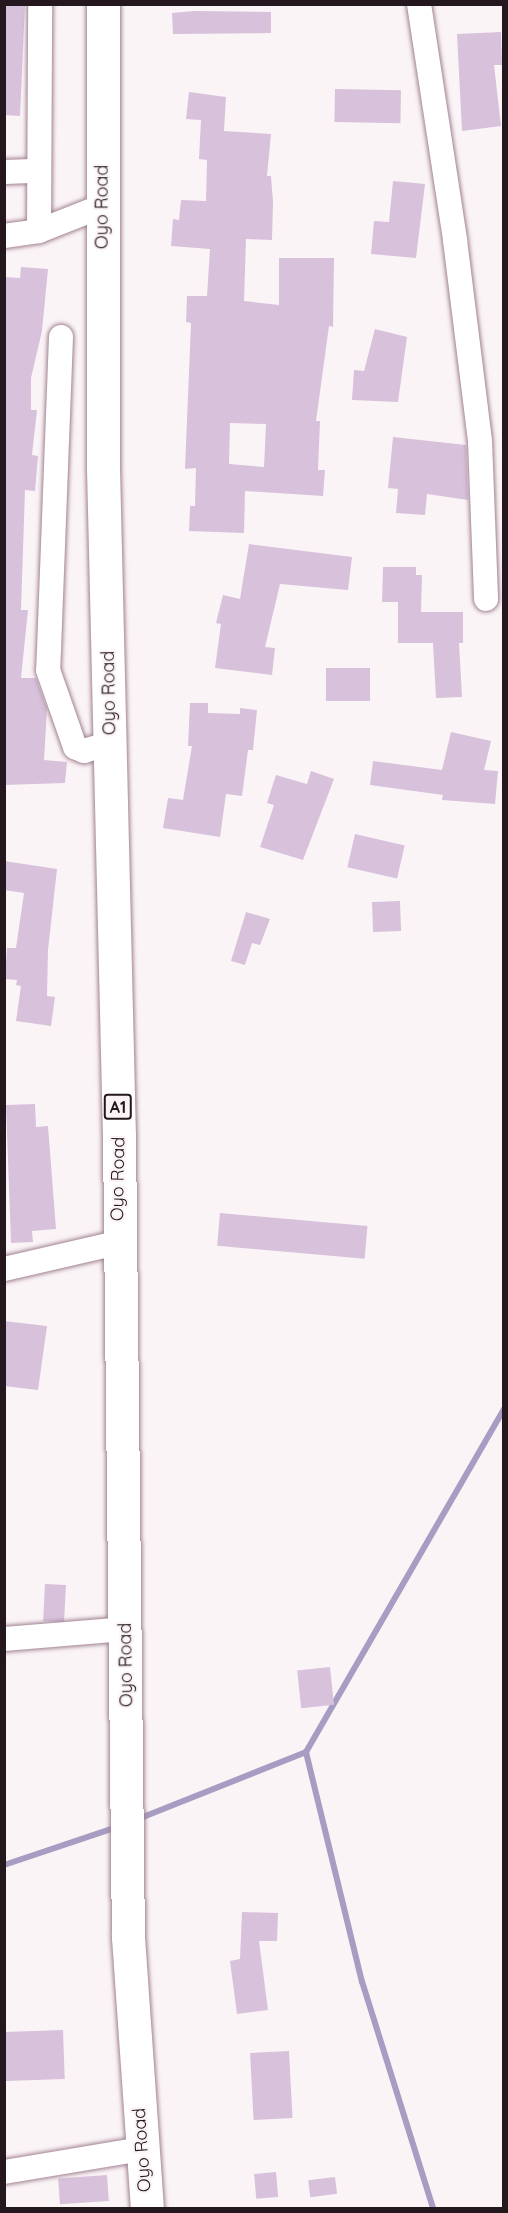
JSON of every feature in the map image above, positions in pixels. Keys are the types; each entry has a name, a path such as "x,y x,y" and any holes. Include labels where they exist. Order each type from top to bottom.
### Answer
{"highway":[{"name":"Oyo Road","path":"103,4 102,206 110,743 119,1136 117,1243 125,1629 128,1936 141,2149 147,2208"}],"street":[{"path":"39,231 40,4"},
{"path":"419,4 455,240 480,441 486,599"},
{"path":"4,172 39,171"},
{"path":"4,236 39,231 102,206"},
{"path":"61,337 48,670 75,747 84,751 110,743"},
{"path":"4,1269 117,1243"},
{"path":"4,1639 125,1629"},
{"path":"4,2172 141,2149"}],"building":[{"path":"4,4 25,4 20,116 4,115"},
{"path":"271,12 271,33 173,34 172,13"},
{"path":"501,32 502,65 494,65 501,126 462,131 457,34"},
{"path":"335,89 401,90 400,123 334,122"},
{"path":"189,92 226,97 224,131 271,134 267,176 271,176 272,240 246,239 244,301 279,305 279,258 334,258 333,327 329,326 316,421 320,421 318,470 325,470 323,496 245,491 244,533 189,531 190,506 195,506 196,468 185,469 191,323 186,322 187,296 207,296 210,249 171,246 173,219 179,220 181,200 206,201 207,160 199,159 201,120 186,119","holes":["230,423 266,424 264,467 229,464"]},
{"path":"393,181 425,184 416,258 371,254 374,221 389,222"},
{"path":"21,267 48,269 42,331 31,378 31,410 37,410 32,455 38,456 35,491 25,490 21,610 28,610 21,678 36,678 47,709 44,760 67,762 65,783 4,785 4,277 20,278"},
{"path":"375,329 407,337 398,402 352,400 354,370 364,371"},
{"path":"393,437 466,445 468,500 427,494 425,515 396,513 398,489 388,488"},
{"path":"249,544 352,557 348,590 280,584 265,647 275,648 272,675 215,668 221,624 216,623 223,595 240,599"},
{"path":"383,567 416,567 416,575 422,575 421,612 463,612 463,643 459,643 462,697 436,698 433,643 398,643 398,602 382,602"},
{"path":"326,668 370,668 370,701 326,701"},
{"path":"190,703 208,703 208,713 240,714 240,708 257,710 253,750 248,750 242,796 226,794 220,837 163,828 168,798 183,800 192,746 188,746"},
{"path":"451,732 491,741 484,770 498,771 495,804 442,800 443,795 370,785 373,761 442,770"},
{"path":"311,771 334,779 303,860 260,847 274,805 267,803 276,775 307,784"},
{"path":"355,834 405,845 397,879 347,867"},
{"path":"4,861 57,869 48,950 47,996 55,997 51,1026 16,1021 21,986 16,985 17,980 5,979 7,948 16,948 24,893 4,890"},
{"path":"400,901 401,931 373,932 372,902"},
{"path":"246,912 270,919 260,945 252,943 245,965 231,961"},
{"path":"35,1104 36,1127 48,1126 56,1229 32,1231 33,1242 11,1243 6,1105"},
{"path":"220,1213 367,1226 365,1259 217,1246"},
{"path":"4,1321 47,1326 38,1390 4,1386"},
{"path":"45,1584 66,1585 64,1622 43,1621"},
{"path":"330,1667 334,1705 301,1708 297,1670"},
{"path":"242,1912 278,1913 277,1941 259,1941 268,2010 237,2014 230,1961 240,1959"},
{"path":"63,2030 65,2079 6,2081 4,2032"},
{"path":"289,2051 293,2118 254,2120 250,2053"},
{"path":"276,2172 278,2197 256,2199 254,2174"},
{"path":"107,2175 109,2201 60,2204 58,2178"},
{"path":"335,2177 337,2194 310,2197 308,2180"}],"waterway":[{"path":"433,2208 362,1982 306,1752 504,1409"},
{"path":"138,1819 306,1752"},
{"path":"4,1865 117,1827"}]}
